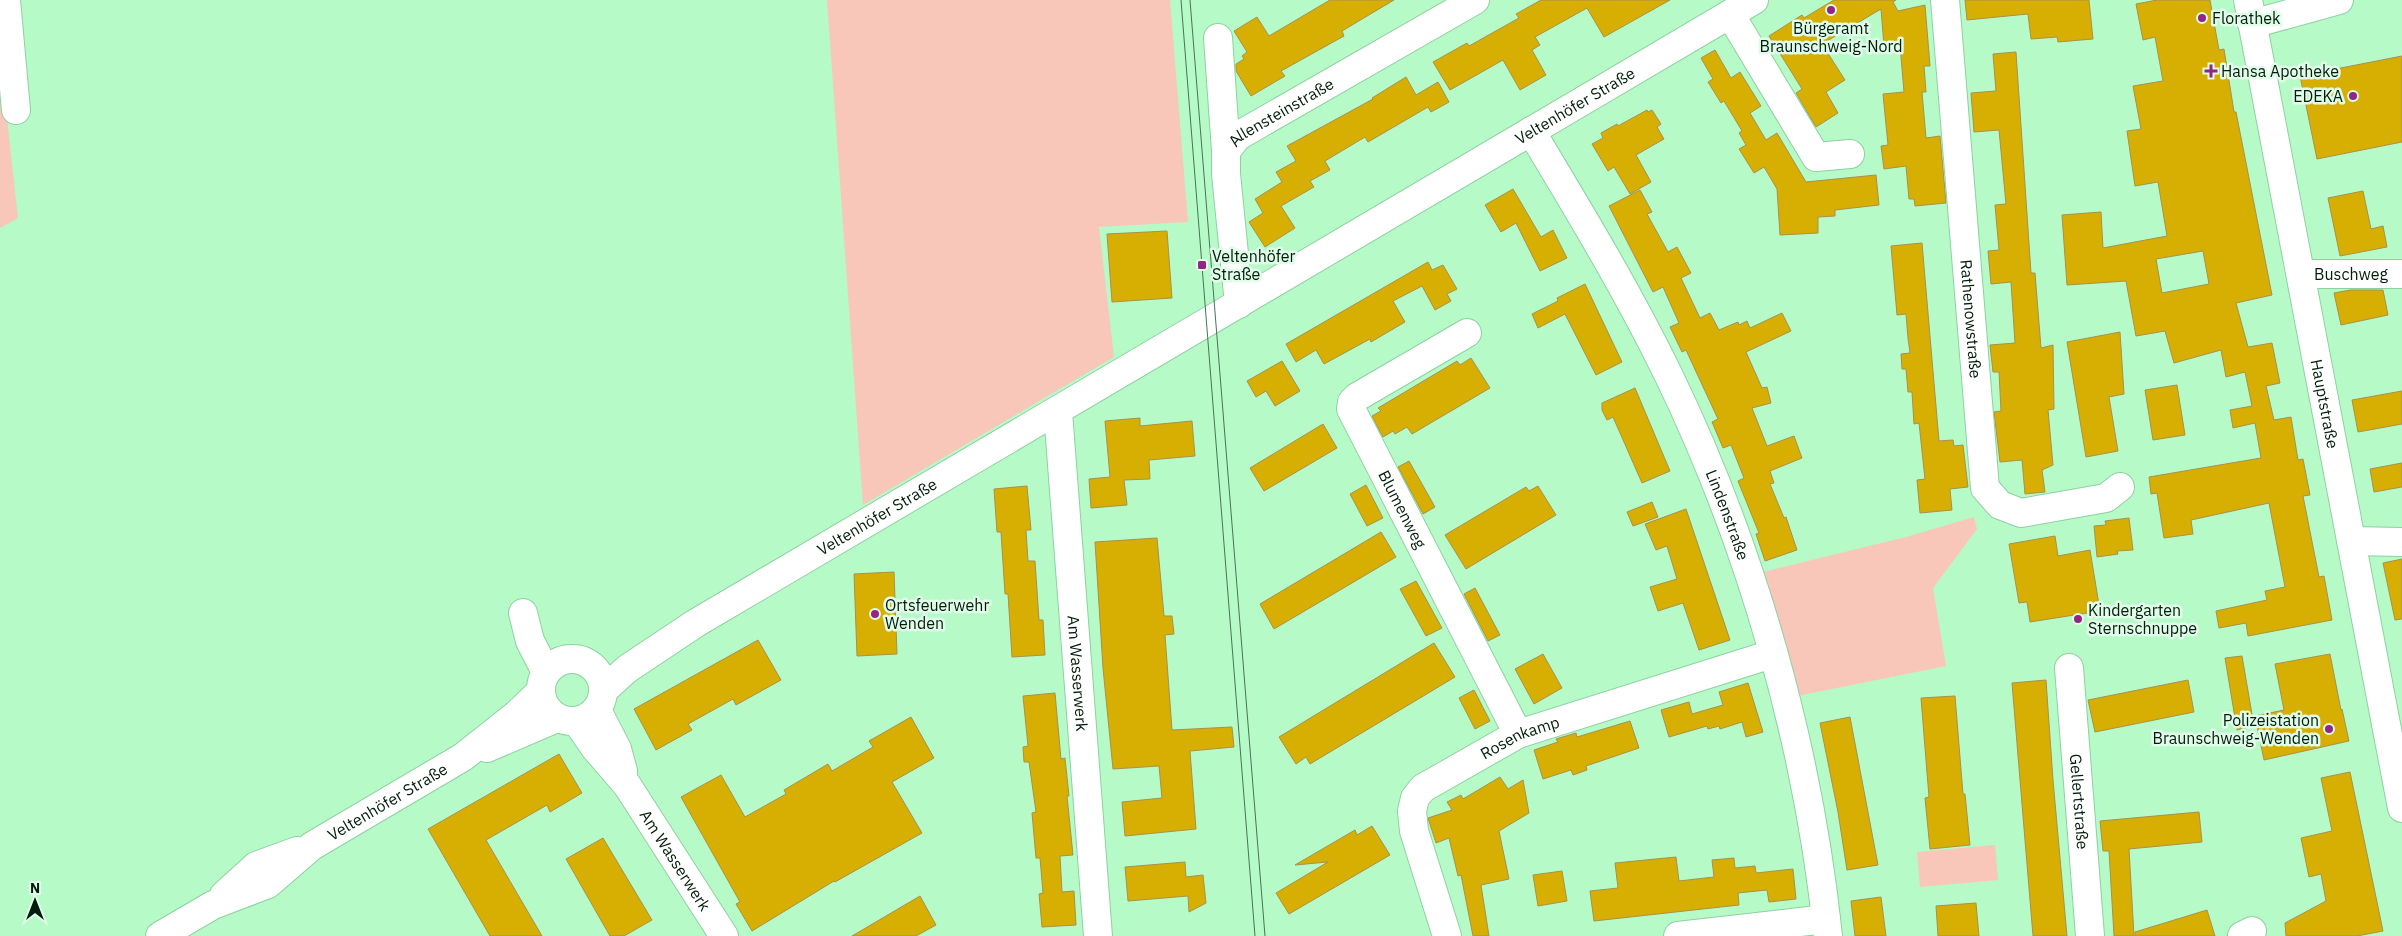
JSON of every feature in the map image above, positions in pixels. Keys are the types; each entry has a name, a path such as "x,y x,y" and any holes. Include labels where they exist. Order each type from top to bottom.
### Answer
{"street":[{"path":"6,0 16,110"},
{"name":"Allensteinstraße","path":"1239,304 1226,174 1226,151 1238,136 1475,0"},
{"name":"Veltenhöfer Straße","path":"463,757 584,710 627,669 696,623 1058,412 1754,0"},
{"name":"Rathenowstraße","path":"1946,0 1985,488 2000,505 2021,513 2106,498 2120,487"},
{"path":"2250,12 2339,0"},
{"name":"Hauptstraße","path":"2250,12 2351,541 2396,740 2402,808"},
{"path":"1730,14 1816,157 1850,154"},
{"path":"1218,38 1226,151"},
{"name":"Lindenstraße","path":"1531,131 1598,242 1668,374 1725,509 1775,648 1785,702 1810,811 1827,927"},
{"name":"Buschweg","path":"2301,274 2402,274"},
{"name":"Blumenweg","path":"1466,333 1357,397 1352,402 1351,409 1518,734"},
{"name":"Am Wasserwerk","path":"1058,412 1098,936"},
{"path":"2351,541 2402,542"},
{"name":"Veltenhöfer Straße","path":"160,936 213,905 268,884 312,846 463,757 516,715 560,671 618,655 641,641 696,623"},
{"name":"Rosenkamp","path":"1447,936 1414,832 1412,811 1415,798 1424,788 1518,734 1775,648"},
{"name":"Gellertstraße","path":"2069,668 2090,936"},
{"path":"596,670 602,679 584,710 545,707 560,671 596,670"},
{"name":"Am Wasserwerk","path":"584,710 595,748 627,785 724,936"},
{"path":"1678,936 1827,927"}],"shaded area":[{"path":"827,0 1170,0 1188,222 1099,227 1114,357 863,505"},
{"path":"0,56 18,218 0,228"},
{"path":"1974,517 1977,529 1933,588 1946,666 1797,696 1763,572 1906,537"},
{"path":"1995,845 1998,880 1920,887 1917,852"}],"building":[{"path":"1330,0 1394,0 1342,31 1344,36 1281,71 1285,76 1251,96 1236,71 1236,64 1244,59 1242,56 1247,52 1234,31 1257,17 1269,36"},
{"path":"1541,0 1670,0 1604,37 1587,8 1535,37 1540,45 1532,50 1546,75 1520,90 1503,60 1450,90 1433,62 1467,43 1469,46 1519,18 1516,14"},
{"path":"1834,0 1896,0 1893,2 1898,11 1925,5 1930,66 1924,66 1926,92 1922,92 1926,138 1940,136 1946,203 1915,206 1914,199 1909,199 1906,166 1884,169 1881,146 1888,145 1883,94 1904,92 1900,45 1884,46 1881,9 1822,44 1845,80 1826,92 1838,113 1816,127 1796,93 1802,89 1769,36 1802,15 1804,18"},
{"path":"1965,0 2089,0 2093,39 2058,42 2057,37 2031,39 2028,14 1967,20"},
{"path":"2157,0 2210,0 2219,50 2224,49 2234,112 2236,112 2272,295 2236,303 2248,347 2272,343 2280,383 2266,386 2274,420 2291,417 2298,460 2303,459 2310,495 2303,496 2319,577 2324,576 2332,620 2248,636 2246,623 2219,628 2216,611 2267,600 2265,591 2285,587 2269,503 2191,520 2193,534 2164,538 2157,493 2151,494 2149,477 2261,458 2255,423 2233,428 2230,410 2252,406 2245,372 2226,377 2221,350 2174,363 2165,331 2136,336 2126,281 2067,285 2062,215 2101,212 2103,248 2167,236 2158,182 2135,186 2127,131 2141,129 2133,86 2163,81 2155,37 2143,40 2136,4","holes":["2203,251 2209,284 2162,293 2156,259"]},
{"path":"1715,50 1731,78 1740,72 1761,106 1750,113 1766,140 1777,133 1806,182 1876,175 1879,205 1835,210 1835,216 1818,217 1818,233 1780,235 1777,189 1764,167 1754,173 1739,149 1746,145 1739,133 1742,131 1724,101 1721,103 1708,82 1713,79 1701,58"},
{"path":"2016,52 2031,273 2035,273 2041,348 2053,345 2054,409 2048,410 2053,465 2042,470 2045,492 2025,494 2022,460 2000,462 1994,412 2001,411 1999,372 1993,372 1990,345 2015,343 2011,282 1991,284 1988,251 1999,250 1995,205 2006,204 1999,130 1974,132 1971,93 1996,91 1993,54"},
{"name":"EDEKA","path":"2402,56 2402,142 2317,159 2300,76"},
{"path":"1406,77 1416,95 1438,82 1449,102 1431,112 1428,107 1368,142 1365,137 1325,161 1330,170 1310,181 1314,187 1281,206 1295,228 1265,247 1249,222 1263,213 1255,199 1282,182 1276,172 1296,161 1287,146 1373,99"},
{"path":"1647,110 1648,112 1652,110 1661,124 1657,127 1664,139 1636,155 1651,182 1630,194 1614,167 1608,171 1592,144 1603,138 1601,133"},
{"path":"1513,189 1541,237 1553,230 1567,258 1540,271 1516,223 1501,232 1485,205"},
{"path":"1640,190 1652,212 1647,214 1668,252 1677,247 1691,273 1681,278 1700,318 1710,313 1719,330 1738,322 1739,325 1747,321 1750,328 1782,313 1791,331 1746,352 1762,388 1767,387 1771,403 1752,408 1767,446 1794,436 1802,458 1770,471 1774,483 1770,484 1784,518 1786,517 1797,550 1765,561 1756,534 1759,533 1738,481 1744,478 1731,445 1723,448 1712,422 1718,419 1686,350 1682,352 1670,327 1679,323 1663,287 1653,292 1609,206"},
{"path":"2363,191 2371,229 2383,226 2387,247 2340,256 2328,198"},
{"path":"1167,231 1172,298 1112,302 1107,234"},
{"path":"1922,243 1939,441 1953,440 1954,446 1963,445 1968,487 1950,489 1952,510 1920,513 1917,480 1925,479 1919,423 1914,424 1912,392 1908,392 1906,369 1902,369 1901,354 1910,353 1906,314 1897,315 1891,246"},
{"path":"1428,262 1432,270 1443,265 1457,289 1447,294 1451,301 1435,310 1422,286 1393,301 1405,322 1371,342 1370,339 1324,364 1316,350 1296,362 1286,344"},
{"path":"1585,284 1622,362 1596,375 1565,314 1538,328 1532,314 1558,301 1557,298"},
{"path":"2350,290 2383,290 2388,315 2341,325 2334,293"},
{"path":"2120,332 2124,394 2109,397 2118,451 2086,457 2067,342"},
{"path":"1471,358 1490,388 1412,434 1407,427 1395,434 1393,431 1383,437 1372,416 1381,411 1378,408 1457,361 1460,365"},
{"path":"1282,361 1300,391 1275,406 1266,391 1256,397 1247,381"},
{"path":"2177,385 2185,435 2153,440 2145,390"},
{"path":"1635,388 1670,471 1642,483 1613,417 1607,420 1602,410 1602,403"},
{"path":"2402,391 2402,424 2358,432 2352,400"},
{"path":"1140,418 1140,426 1192,421 1195,456 1149,460 1150,479 1124,480 1127,505 1091,508 1089,479 1110,477 1105,421"},
{"path":"1323,424 1337,448 1264,491 1250,468"},
{"path":"1409,461 1435,507 1423,514 1398,467"},
{"path":"2402,463 2402,487 2374,492 2370,469"},
{"path":"1366,485 1383,518 1367,526 1350,494"},
{"path":"1027,486 1031,530 1026,530 1028,561 1035,561 1039,620 1043,620 1045,655 1012,657 1008,594 1005,594 1001,532 997,532 994,489"},
{"path":"1538,486 1556,515 1466,569 1445,535 1526,487 1529,491"},
{"path":"1652,502 1658,517 1633,526 1627,512"},
{"path":"1686,509 1730,640 1699,650 1683,603 1658,611 1650,587 1677,579 1667,546 1656,550 1645,524"},
{"path":"2129,518 2133,550 2117,551 2118,554 2097,557 2094,526 2106,525 2105,521"},
{"path":"1381,532 1396,557 1274,629 1260,604"},
{"path":"2055,536 2058,556 2090,550 2100,611 2030,622 2027,602 2019,603 2009,544"},
{"path":"1157,538 1164,616 1172,616 1174,634 1165,635 1172,730 1232,727 1234,747 1190,751 1196,829 1125,836 1122,802 1162,798 1159,766 1113,769 1103,668 1095,542"},
{"path":"2402,559 2402,619 2395,620 2383,563"},
{"path":"894,572 897,654 857,656 854,574"},
{"path":"1416,581 1442,628 1426,636 1400,589"},
{"path":"1475,588 1500,635 1488,641 1464,594"},
{"path":"758,640 781,680 736,705 733,699 688,724 692,730 656,750 634,709"},
{"path":"1434,643 1455,677 1310,764 1306,757 1296,764 1279,737"},
{"path":"1543,654 1562,688 1534,704 1515,669"},
{"path":"2330,654 2349,741 2264,760 2255,716 2284,710 2275,664"},
{"path":"2242,656 2254,726 2237,730 2225,658"},
{"path":"2046,680 2067,936 2033,936 2012,683"},
{"path":"2188,680 2194,712 2095,732 2088,700"},
{"path":"1748,683 1763,732 1746,737 1742,722 1720,729 1719,726 1708,729 1707,726 1669,737 1661,710 1689,702 1692,714 1723,705 1719,692"},
{"path":"1474,690 1490,721 1475,729 1459,698"},
{"path":"1055,693 1061,759 1065,758 1073,855 1060,856 1062,892 1074,891 1076,925 1042,927 1039,894 1043,893 1040,858 1036,858 1032,813 1036,812 1029,762 1024,762 1023,747 1028,746 1023,696"},
{"path":"1955,696 1963,794 1965,794 1970,845 1930,849 1925,798 1929,797 1921,698"},
{"path":"911,717 934,758 892,782 922,833 834,881 752,931 736,904 740,902 681,797 721,775 745,817 786,794 784,790 828,764 832,771 873,747 869,741"},
{"path":"1850,717 1878,865 1847,870 1838,812 1820,723"},
{"path":"1630,721 1639,748 1586,766 1587,770 1573,775 1571,770 1543,779 1534,750 1558,742 1556,739 1576,733 1577,737"},
{"path":"559,754 582,793 550,812 547,805 486,840 542,936 490,936 428,829"},
{"path":"2350,772 2383,931 2357,936 2286,936 2285,923 2326,901 2321,874 2309,877 2301,838 2332,831 2321,778"},
{"path":"1500,777 1508,789 1523,780 1529,813 1499,831 1509,879 1481,885 1489,936 1473,936 1461,875 1458,876 1449,838 1436,843 1428,818 1452,810 1447,802 1461,795 1463,799"},
{"path":"2199,812 2202,842 2129,849 2134,936 2114,936 2109,851 2103,851 2100,821"},
{"path":"1372,826 1390,855 1289,914 1276,893 1328,862 1295,865 1355,830 1357,835"},
{"path":"603,838 652,920 624,936 610,936 566,859"},
{"path":"1676,857 1679,881 1714,877 1712,860 1734,858 1735,868 1755,866 1756,873 1793,869 1796,899 1769,902 1767,890 1738,893 1739,905 1594,921 1590,891 1618,888 1615,863"},
{"path":"1185,862 1186,877 1203,875 1206,903 1189,912 1188,896 1128,901 1125,867"},
{"path":"1562,871 1567,901 1538,906 1533,875"},
{"path":"920,896 936,925 916,936 852,936"},
{"path":"1881,897 1886,936 1855,936 1851,901"},
{"path":"1976,903 1979,936 1938,936 1936,906"},
{"path":"2207,910 2215,936 2135,936 2135,932"}],"tram line":[{"path":"1181,0 1255,936"},
{"path":"1190,0 1265,936"}],"place":[{"name":"Bürgeramt Braunschweig-Nord","path":"1831,10"},
{"name":"Florathek","path":"2202,18"},
{"name":"Hansa Apotheke","path":"2211,71"},
{"name":"EDEKA","path":"2353,96"},
{"name":"Veltenhöfer Straße","path":"1202,265"},
{"name":"Ortsfeuerwehr Wenden","path":"875,614"},
{"name":"Kindergarten Sternschnuppe","path":"2078,619"},
{"name":"Polizeistation Braunschweig-Wenden","path":"2329,729"}]}
